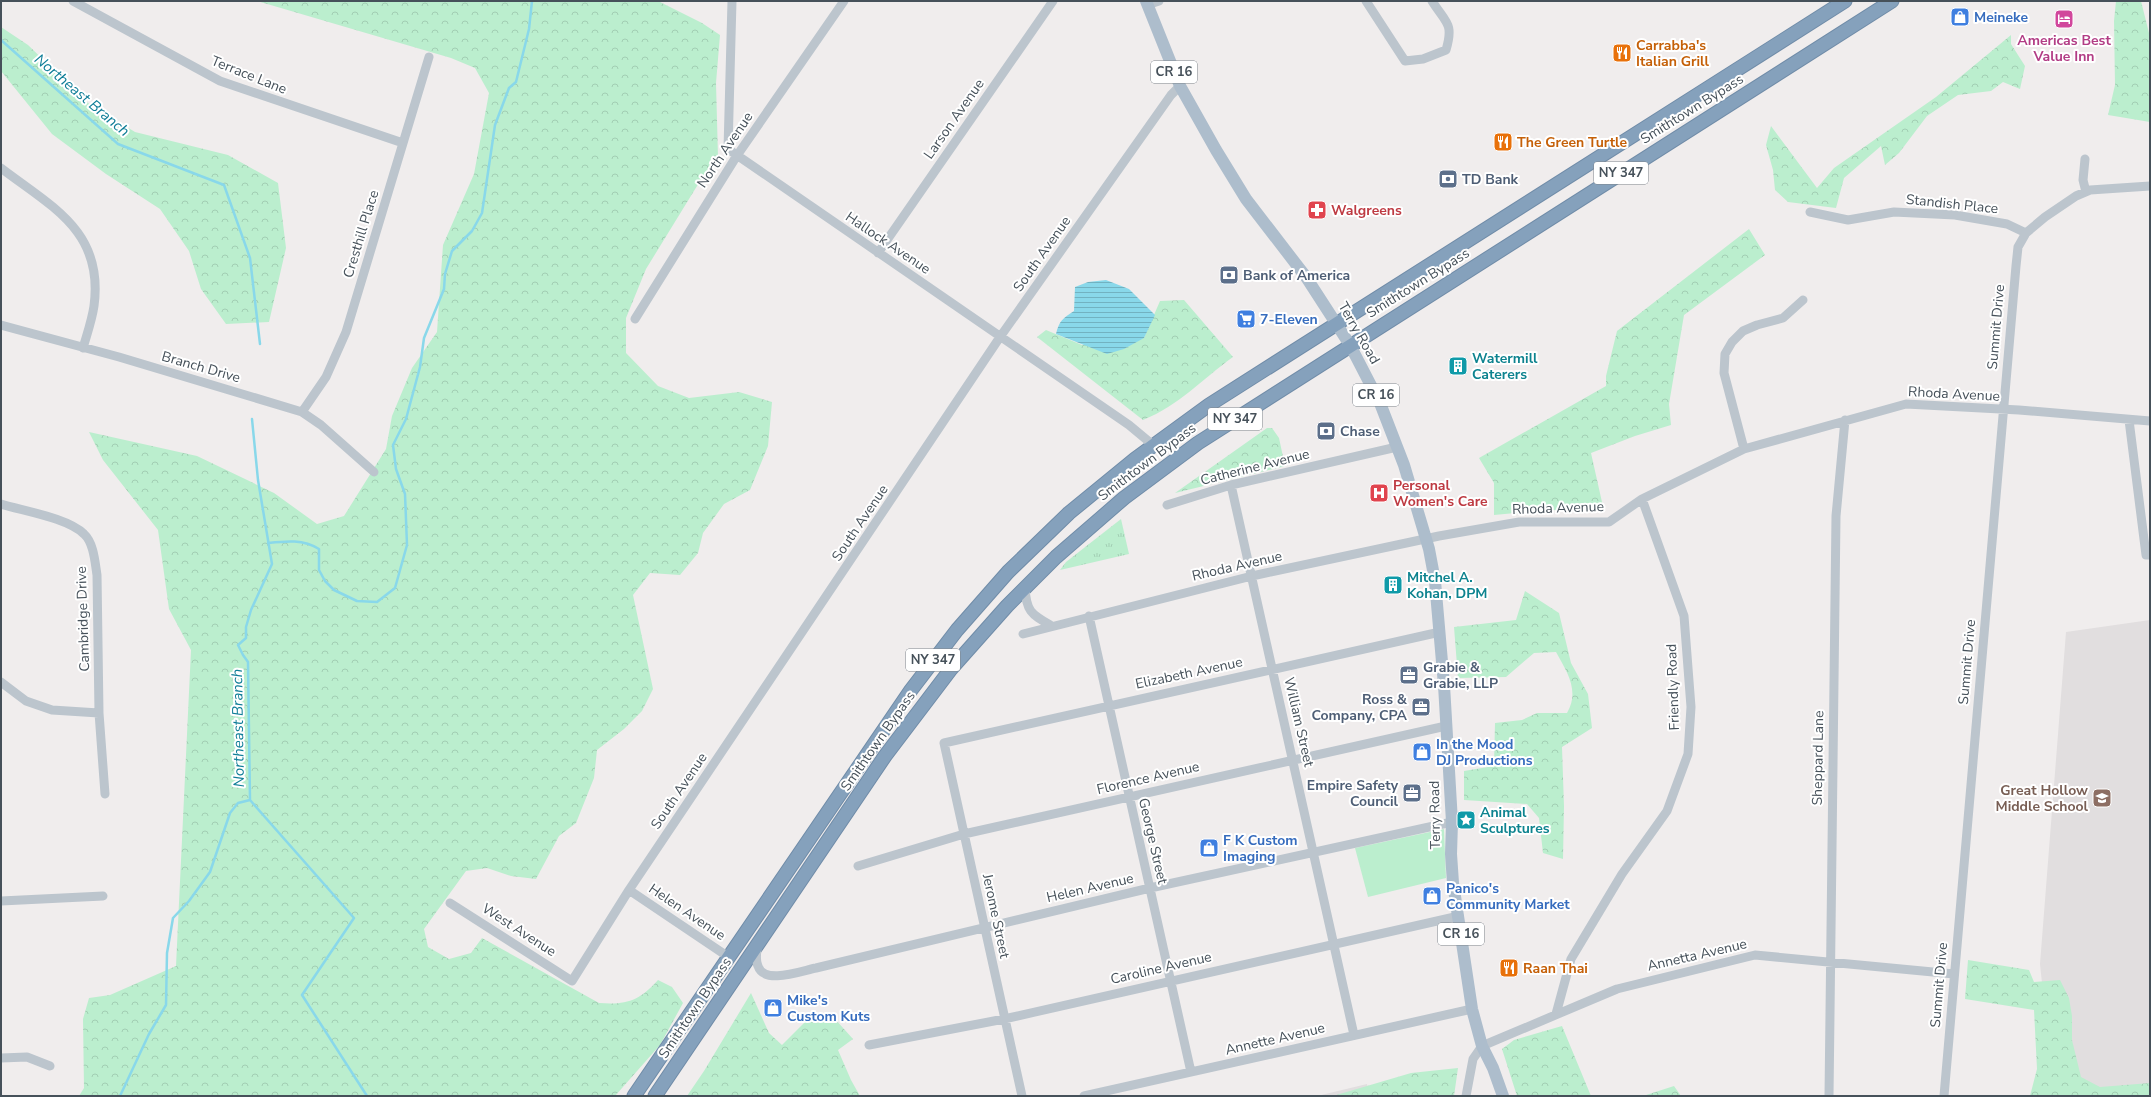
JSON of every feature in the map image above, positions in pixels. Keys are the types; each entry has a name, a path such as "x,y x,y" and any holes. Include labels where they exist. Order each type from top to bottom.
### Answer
{"highway":[{"name":"Smithtown Bypass","path":"634,1096 730,958 911,690 957,630 1008,572 1054,526 1096,490 1153,445 1209,405 1845,1"},
{"name":"Smithtown Bypass","path":"655,1096 916,714 973,642 1025,587 1106,513 1173,461 1350,346 1892,1"}],"main road":[{"name":"Terry Road","path":"1146,3 1180,86 1246,199 1306,277 1337,324 1380,403 1397,447 1426,539 1433,569 1440,632 1452,822 1452,876 1472,1009 1482,1046"},
{"name":"CR 16","path":"1482,1046 1493,1068 1503,1096"}],"street":[{"name":"Terrace Lane","path":"73,1 220,81 402,144"},
{"path":"732,1 728,149 736,156"},
{"name":"North Avenue","path":"635,319 736,156 844,1"},
{"name":"Larson Avenue","path":"878,253 1052,1"},
{"path":"1146,3 1159,1"},
{"path":"1366,1 1405,61 1423,59 1446,50 1450,35 1450,26 1432,1"},
{"name":"Cresthill Place","path":"302,412 326,377 346,332 429,57"},
{"name":"South Avenue","path":"572,981 628,890 1000,337 1167,101 1180,86"},
{"name":"Hallock Avenue","path":"736,156 1129,425 1153,445"},
{"path":"2085,159 2083,180 2086,192"},
{"path":"1,168 54,207 72,224 87,246 95,285 94,307 83,348"},
{"path":"2026,233 2045,216 2086,192 2095,189 2112,190 2150,186"},
{"name":"Standish Place","path":"1810,212 1848,220 1894,212 1956,215 2007,224 2026,233"},
{"name":"Summit Drive","path":"1944,1096 2018,247 2026,233"},
{"path":"1744,448 1724,373 1726,354 1732,342 1743,331 1756,325 1783,318 1803,300"},
{"name":"Branch Drive","path":"1,325 302,412 321,425 374,472"},
{"name":"Rhoda Avenue","path":"1023,634 1050,625 1252,576 1426,539 1518,522 1609,522 1642,500 1744,448 1906,404 2150,421"},
{"name":"Sheppard Lane","path":"1829,1096 1836,516 1845,420"},
{"path":"2128,420 2148,555"},
{"name":"Catherine Avenue","path":"1167,505 1231,485 1397,447"},
{"name":"William Street","path":"1231,485 1294,760 1354,1035"},
{"name":"Friendly Road","path":"1556,1014 1571,959 1622,874 1667,811 1688,754 1691,707 1684,616 1642,500"},
{"name":"Cambridge Drive","path":"1,504 68,524 85,535 94,554 97,575 99,713 105,794"},
{"path":"1025,587 1029,609 1036,618 1050,625"},
{"name":"George Street","path":"1089,616 1191,1072"},
{"name":"Elizabeth Avenue","path":"944,743 1108,705 1440,632"},
{"path":"1,682 26,701 52,710 99,713"},
{"name":"Florence Avenue","path":"858,866 964,834 1446,726"},
{"name":"Jerome Street","path":"944,743 1022,1096"},
{"name":"Helen Avenue","path":"757,947 758,966 762,973 771,977 816,968 1150,888 1452,822"},
{"name":"Helen Avenue","path":"628,890 730,958"},
{"path":"1,901 103,896"},
{"name":"West Avenue","path":"450,903 572,981"},
{"name":"Caroline Avenue","path":"869,1045 1004,1019 1170,980 1459,916"},
{"name":"Annetta Avenue","path":"1482,1046 1617,989 1755,955 1954,974"},
{"name":"Annette Avenue","path":"1084,1096 1472,1009"},
{"path":"1466,1096 1473,1059 1482,1046"},
{"path":"1,1058 27,1057 50,1066"}],"shaded area":[{"name":"Great Hollow Middle School","path":"2150,620 2150,1096 2054,1096 2040,964 2066,632"},
{"path":"1367,1084 1368,1096 1317,1096"}],"green space":[{"path":"257,1 658,1 702,23 720,35 716,83 718,157 697,186 646,269 626,318 626,353 658,386 689,398 739,392 772,402 768,446 750,490 724,504 703,533 698,553 680,575 650,573 633,595 653,689 642,711 624,729 597,750 594,778 576,823 559,836 536,879 511,876 487,868 466,871 424,929 428,947 449,959 471,953 482,938 599,1003 617,1003 632,1000 645,993 658,980 672,987 683,1003 660,1045 615,1096 79,1096 84,1088 83,1019 89,998 110,995 176,966 191,650 169,609 158,530 103,460 89,432 197,456 274,493 317,524 344,516 386,449 392,416 412,368 437,332 443,245 474,174 489,93 475,68 451,58"},
{"path":"2116,1 2141,1 2150,37 2150,122 2108,115 2115,85 2114,21"},
{"path":"1,27 28,45 88,103 135,132 228,155 278,183 286,248 269,322 226,324 201,289 189,251 160,209 106,174 52,134 1,71"},
{"path":"2011,35 2011,44 2025,66 2020,89 2003,82 1991,91 1958,95 1927,116 1899,153 1885,165 1881,146 1844,178 1836,208 1788,202 1775,190 1773,170 1766,145 1771,126 1817,188 1834,168 1936,97"},
{"path":"1749,229 1765,255 1684,315 1669,404 1671,425 1635,436 1591,453 1604,511 1548,510 1494,515 1494,483 1479,458 1606,386 1606,376 1617,331"},
{"path":"1184,300 1233,357 1179,400 1143,420 1037,337 1046,330 1082,345 1144,338 1160,301"},
{"path":"1267,428 1272,428 1279,438 1285,466 1175,493"},
{"path":"1121,519 1129,554 1060,570 1066,562"},
{"path":"1525,591 1559,613 1571,663 1588,694 1592,728 1562,747 1564,806 1563,859 1543,853 1539,818 1527,804 1464,800 1464,771 1494,766 1495,723 1522,720 1537,713 1567,713 1571,705 1572,689 1568,674 1556,652 1534,653 1506,677 1458,678 1454,627 1516,620"},
{"path":"1444,829 1446,878 1368,897 1355,848"},
{"path":"1968,960 2029,970 2034,982 2060,980 2069,998 2072,1016 2072,1040 2081,1077 2100,1087 2150,1083 2150,1096 2030,1096 2037,1069 2034,1010 1965,999"},
{"path":"751,993 769,1033 782,1045 811,1016 835,1019 853,1039 838,1050 851,1080 860,1096 687,1096 704,1071"},
{"path":"1562,1026 1591,1096 1517,1096 1502,1049 1514,1040"},
{"path":"1458,1068 1454,1096 1333,1096 1411,1073"},
{"path":"1674,1086 1681,1096 1643,1096"}],"water":[{"path":"1106,280 1129,289 1155,315 1144,338 1124,349 1107,354 1056,334 1062,320 1074,311 1075,287 1088,282"}],"waterway":[{"path":"268,543 288,541 301,542 319,549 319,570 325,581 334,590 357,601 377,602 395,588 407,545 405,494 396,469 393,445 406,419 420,367 424,338 444,289 445,274 452,251 472,231 482,213 495,125 509,88 516,82 529,29 532,1"},
{"name":"Northeast Branch","path":"1,40 118,144 224,185 250,258 260,344"},
{"name":"Northeast Branch","path":"252,419 258,480 272,564 251,610 246,627 246,638 238,645 248,662 250,800 354,918 302,995 367,1096"},
{"path":"120,1096 149,1034 166,1005 167,953 173,918 189,901 210,872 230,813 238,803 250,800"}],"place":[{"name":"Meineke","path":"1960,17"},
{"name":"Americas Best Value Inn","path":"2064,19"},
{"name":"Carrabba's Italian Grill","path":"1622,53"},
{"name":"The Green Turtle","path":"1503,142"},
{"name":"TD Bank","path":"1448,179"},
{"name":"Walgreens","path":"1317,210"},
{"name":"Bank of America","path":"1229,275"},
{"name":"7-Eleven","path":"1246,319"},
{"name":"Watermill Caterers","path":"1458,366"},
{"name":"Chase","path":"1326,431"},
{"name":"Personal Women's Care","path":"1379,493"},
{"name":"Mitchel A. Kohan, DPM","path":"1393,585"},
{"name":"Grabie & Grabie, LLP","path":"1409,675"},
{"name":"Ross & Company, CPA","path":"1421,707"},
{"name":"In the Mood DJ Productions","path":"1422,752"},
{"name":"Empire Safety Council","path":"1412,793"},
{"name":"Great Hollow Middle School","path":"2102,798"},
{"name":"Animal Sculptures","path":"1466,820"},
{"name":"F K Custom Imaging","path":"1209,848"},
{"name":"Panico's Community Market","path":"1432,896"},
{"name":"Raan Thai","path":"1509,968"},
{"name":"Mike's Custom Kuts","path":"773,1008"}]}
